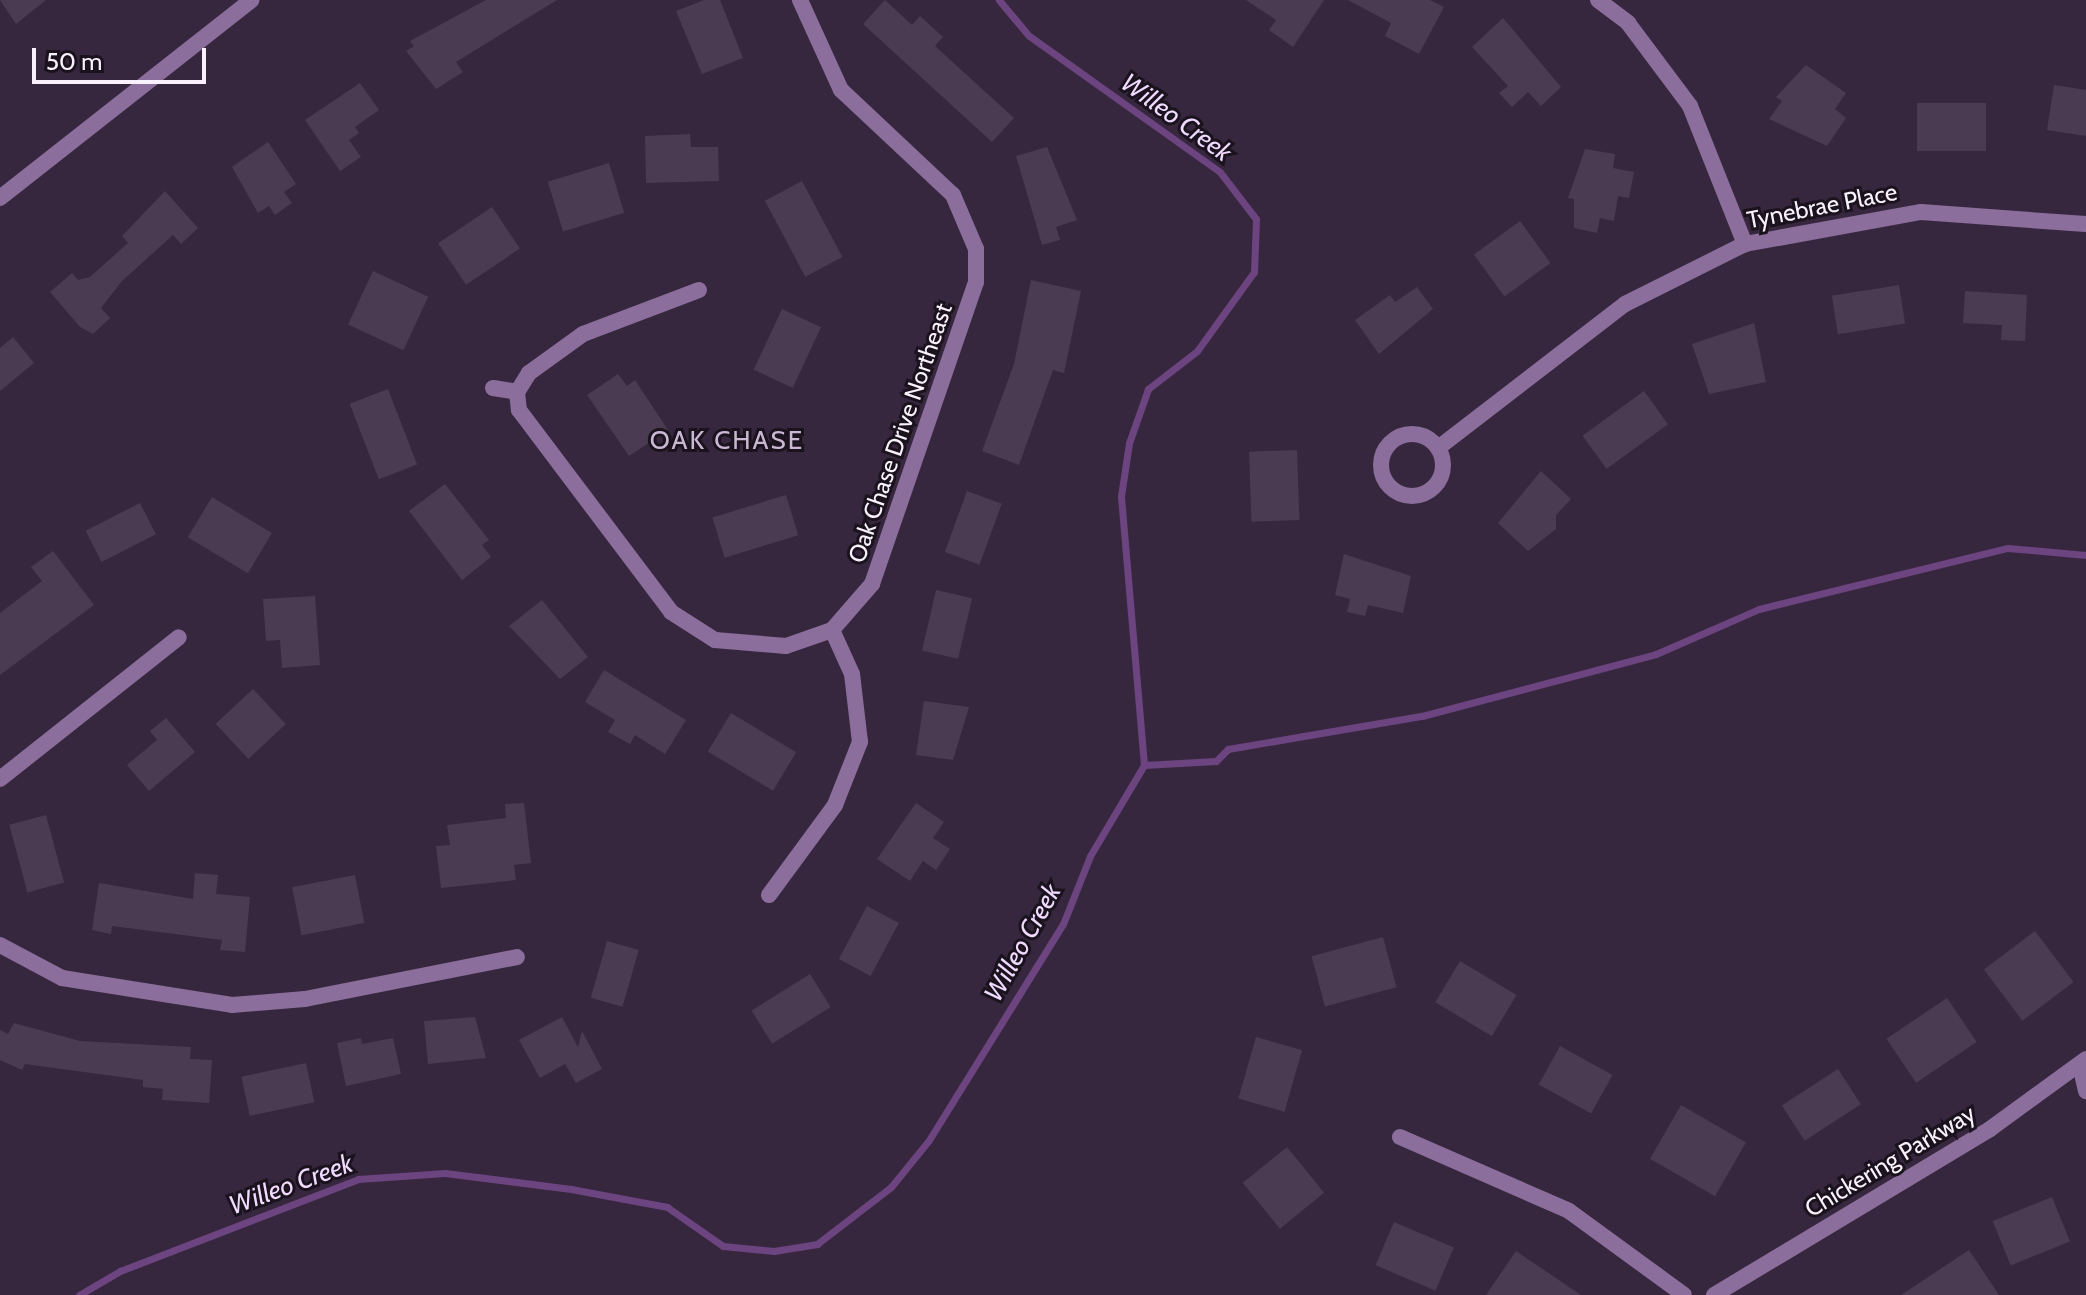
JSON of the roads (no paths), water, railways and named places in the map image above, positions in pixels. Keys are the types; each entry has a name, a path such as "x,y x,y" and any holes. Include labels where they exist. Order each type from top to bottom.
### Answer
{"street":[{"path":"0,198 252,0"},
{"name":"Oak Chase Drive Northeast","path":"800,0 841,90 953,195 976,249 967,323 887,554 872,584 832,630"},
{"path":"1598,0 1628,23 1690,106 1745,244"},
{"name":"Tynebrae Place","path":"1438,448 1625,304 1745,244 1921,212 2086,224"},
{"path":"517,392 529,373 583,334 699,290"},
{"path":"493,388 517,392"},
{"path":"517,392 531,430 654,593 690,627 715,640 762,647 832,630 852,674 860,742 835,805 769,895"},
{"path":"0,779 179,637"},
{"path":"0,945 62,978 232,1005 305,999 517,957"},
{"path":"2083,1062 2086,1091"},
{"name":"Chickering Parkway","path":"1714,1295 1990,1129 2083,1062"},
{"path":"1400,1137 1569,1211 1684,1295"}],"waterway":[{"name":"Willeo Creek","path":"79,1295 120,1271 358,1179 445,1173 571,1189 667,1207 723,1246 774,1251 817,1244 891,1187 929,1140 1063,924 1090,856 1144,765 1121,496 1129,443 1148,389 1197,351 1254,272 1256,219 1220,172 1029,36 999,0"},
{"path":"1144,765 1216,761 1228,749 1422,716 1656,654 1759,609 2008,548 2086,555"}],"district":[{"name":"OAK CHASE","path":"727,441"}]}
